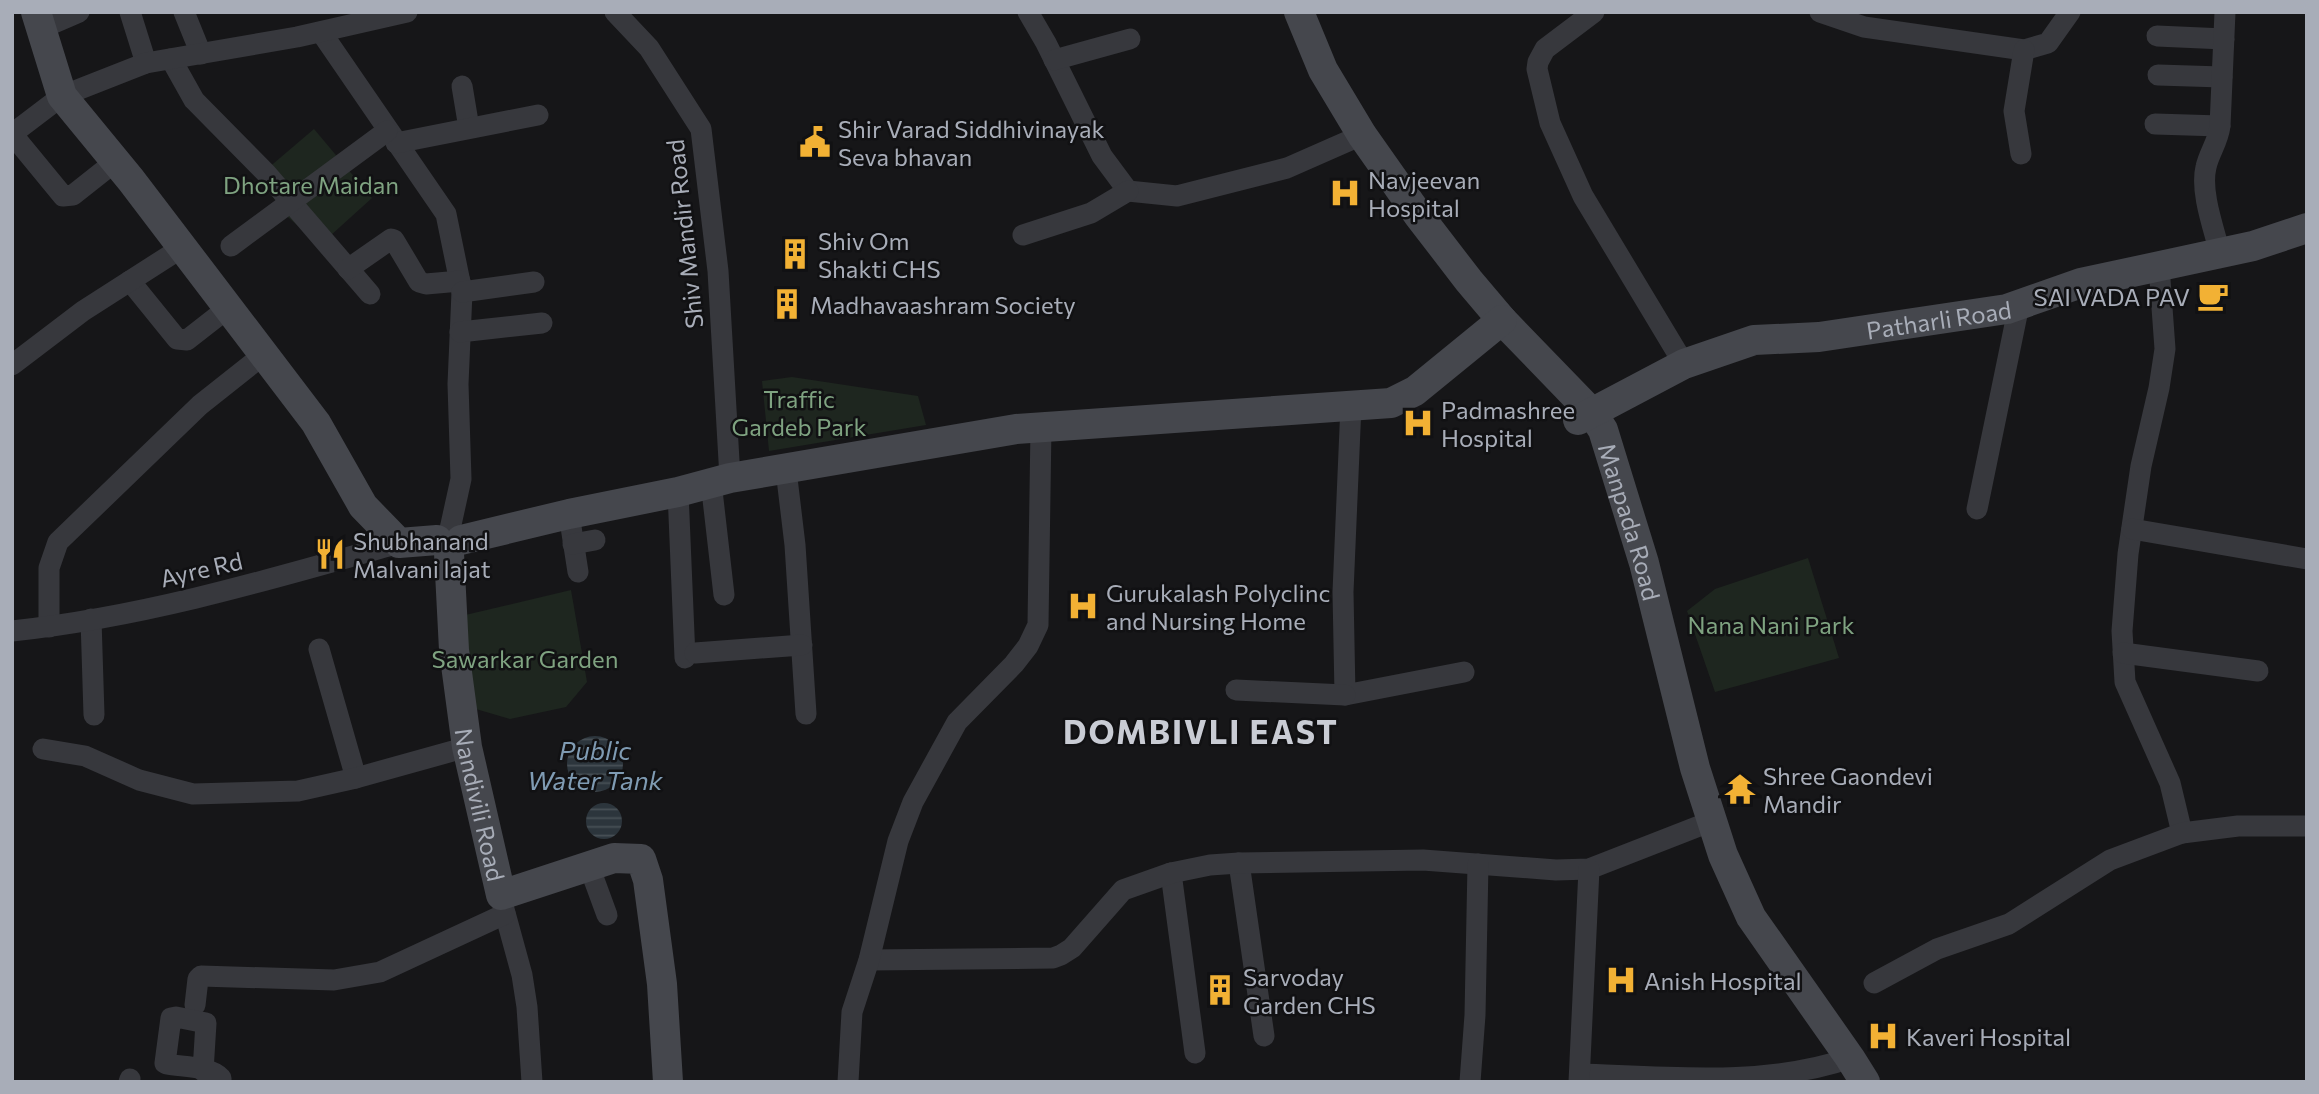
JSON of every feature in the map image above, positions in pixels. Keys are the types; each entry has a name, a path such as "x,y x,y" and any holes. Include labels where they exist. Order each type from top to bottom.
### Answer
{"street":[{"path":"79,12 39,20 62,96 183,247 316,423 363,506 399,542 449,541 678,492 721,480 1016,429 1391,402 1404,398 1496,326"},
{"path":"130,12 146,63"},
{"path":"184,12 205,53"},
{"path":"194,12 205,53"},
{"path":"116,161 68,197 63,195 12,134 62,96 146,63 321,32 374,16 407,12"},
{"name":"Shiv Mandir Road","path":"615,12 649,48 701,129 718,271 724,595"},
{"path":"1028,12 1102,156 1128,191"},
{"name":"Manpada Road","path":"1283,12 1326,100 1496,326 1585,416 1589,437 1630,567 1681,771 1705,824 1710,861 1739,924 1777,970 1848,1071"},
{"name":"Manpada Road","path":"1299,12 1356,138"},
{"path":"1594,12 1545,49 1541,55 1537,69 1550,123 1583,196 1684,364"},
{"path":"1820,12 2024,50 2048,43 2070,12"},
{"path":"2220,253 2205,186 2206,166 2218,139 2220,127 2225,12"},
{"path":"321,32 446,214 461,287 458,384 461,479 449,541"},
{"path":"2157,36 2224,39"},
{"path":"1054,60 1130,39"},
{"path":"2021,154 2014,111 2024,50"},
{"path":"171,59 194,100 290,201 370,294"},
{"path":"2162,77 2222,79"},
{"path":"462,86 469,128"},
{"path":"231,246 290,201 392,137 538,116"},
{"path":"2155,124 2220,127"},
{"path":"1023,235 1091,214 1128,191 1177,196 1287,168 1356,138"},
{"name":"Patharli Road","path":"1585,416 1684,364 1754,340 1819,337 1982,313 2019,305 2081,284 2253,246 2307,228"},
{"path":"348,269 391,239 419,282 426,285 461,287 534,282"},
{"path":"12,365 83,310 183,247"},
{"path":"2159,267 2165,349 2141,466 2122,631 2125,682 2170,783 2182,833"},
{"path":"130,281 177,340 187,340 228,308"},
{"path":"1978,509 2019,305"},
{"path":"460,332 542,323"},
{"path":"49,627 49,568 58,542 200,405 263,355"},
{"path":"1345,695 1343,592 1351,405"},
{"path":"848,1082 852,1012 869,960 898,841 913,802 957,722 1014,664 1028,646 1038,625 1041,427"},
{"path":"786,470 795,545 795,646"},
{"path":"678,492 690,655 795,646"},
{"path":"569,514 578,572"},
{"path":"2132,529 2307,559"},
{"path":"573,544 595,540"},
{"name":"Nandivili Road","path":"449,541 454,650 467,747 503,904 589,866 614,858 641,859 648,880 662,984 668,1082"},
{"name":"Ayre Rd","path":"12,631 91,619 253,584 399,542"},
{"path":"784,601 795,646 806,714"},
{"path":"91,619 94,715"},
{"path":"319,649 356,778"},
{"path":"2123,653 2258,671"},
{"path":"1236,690 1345,695 1464,672"},
{"path":"43,749 85,756 139,780 193,794 298,791 467,747"},
{"path":"869,960 1053,958 1072,948 1123,890 1171,873 1210,865 1423,860 1556,870 1589,869 1705,824"},
{"path":"1874,983 1937,949 2009,924 2110,860 2182,833 2238,826 2307,826"},
{"path":"1239,863 1264,1037"},
{"path":"1470,1082 1475,1015 1478,864"},
{"path":"589,866 607,915"},
{"path":"1589,869 1579,1078 1740,1079 1848,1071"},
{"path":"1171,873 1195,1053"},
{"path":"195,1005 198,979 201,976 334,980 380,972 503,904 522,975 527,1007 531,1082"}],"green space":[{"name":"Dhotare Maidan","path":"314,129 372,198 320,245 282,212 260,175"},
{"name":"Traffic Gardeb Park","path":"792,377 918,396 926,425 769,451 762,381"},
{"name":"Nana Nani Park","path":"1808,558 1839,658 1715,692 1687,611 1715,589"},
{"name":"Sawarkar Garden","path":"571,590 587,682 566,707 510,719 476,709 461,616"}],"water":[{"name":"Public Water Tank","path":"595,736 615,744 623,764 615,784 595,792 575,784 567,764 575,744"},
{"name":"Public Water Tank","path":"604,803 617,808 622,821 617,834 604,839 591,834 586,821 591,808"}],"place":[{"name":"Shir Varad Siddhivinayak Seva bhavan","path":"815,142"},
{"name":"Navjeevan Hospital","path":"1345,193"},
{"name":"Shiv Om Shakti CHS","path":"795,254"},
{"name":"SAI VADA PAV","path":"2213,296"},
{"name":"Madhavaashram Society","path":"787,304"},
{"name":"Padmashree Hospital","path":"1418,423"},
{"name":"Shubhanand Malvani lajat","path":"330,554"},
{"name":"Gurukalash Polyclinc and Nursing Home","path":"1083,606"},
{"name":"Shree Gaondevi Mandir","path":"1740,789"},
{"name":"Anish Hospital","path":"1621,980"},
{"name":"Sarvoday Garden CHS","path":"1220,990"},
{"name":"Kaveri Hospital","path":"1883,1036"}],"district":[{"name":"DOMBIVLI EAST","path":"1201,731"}]}
